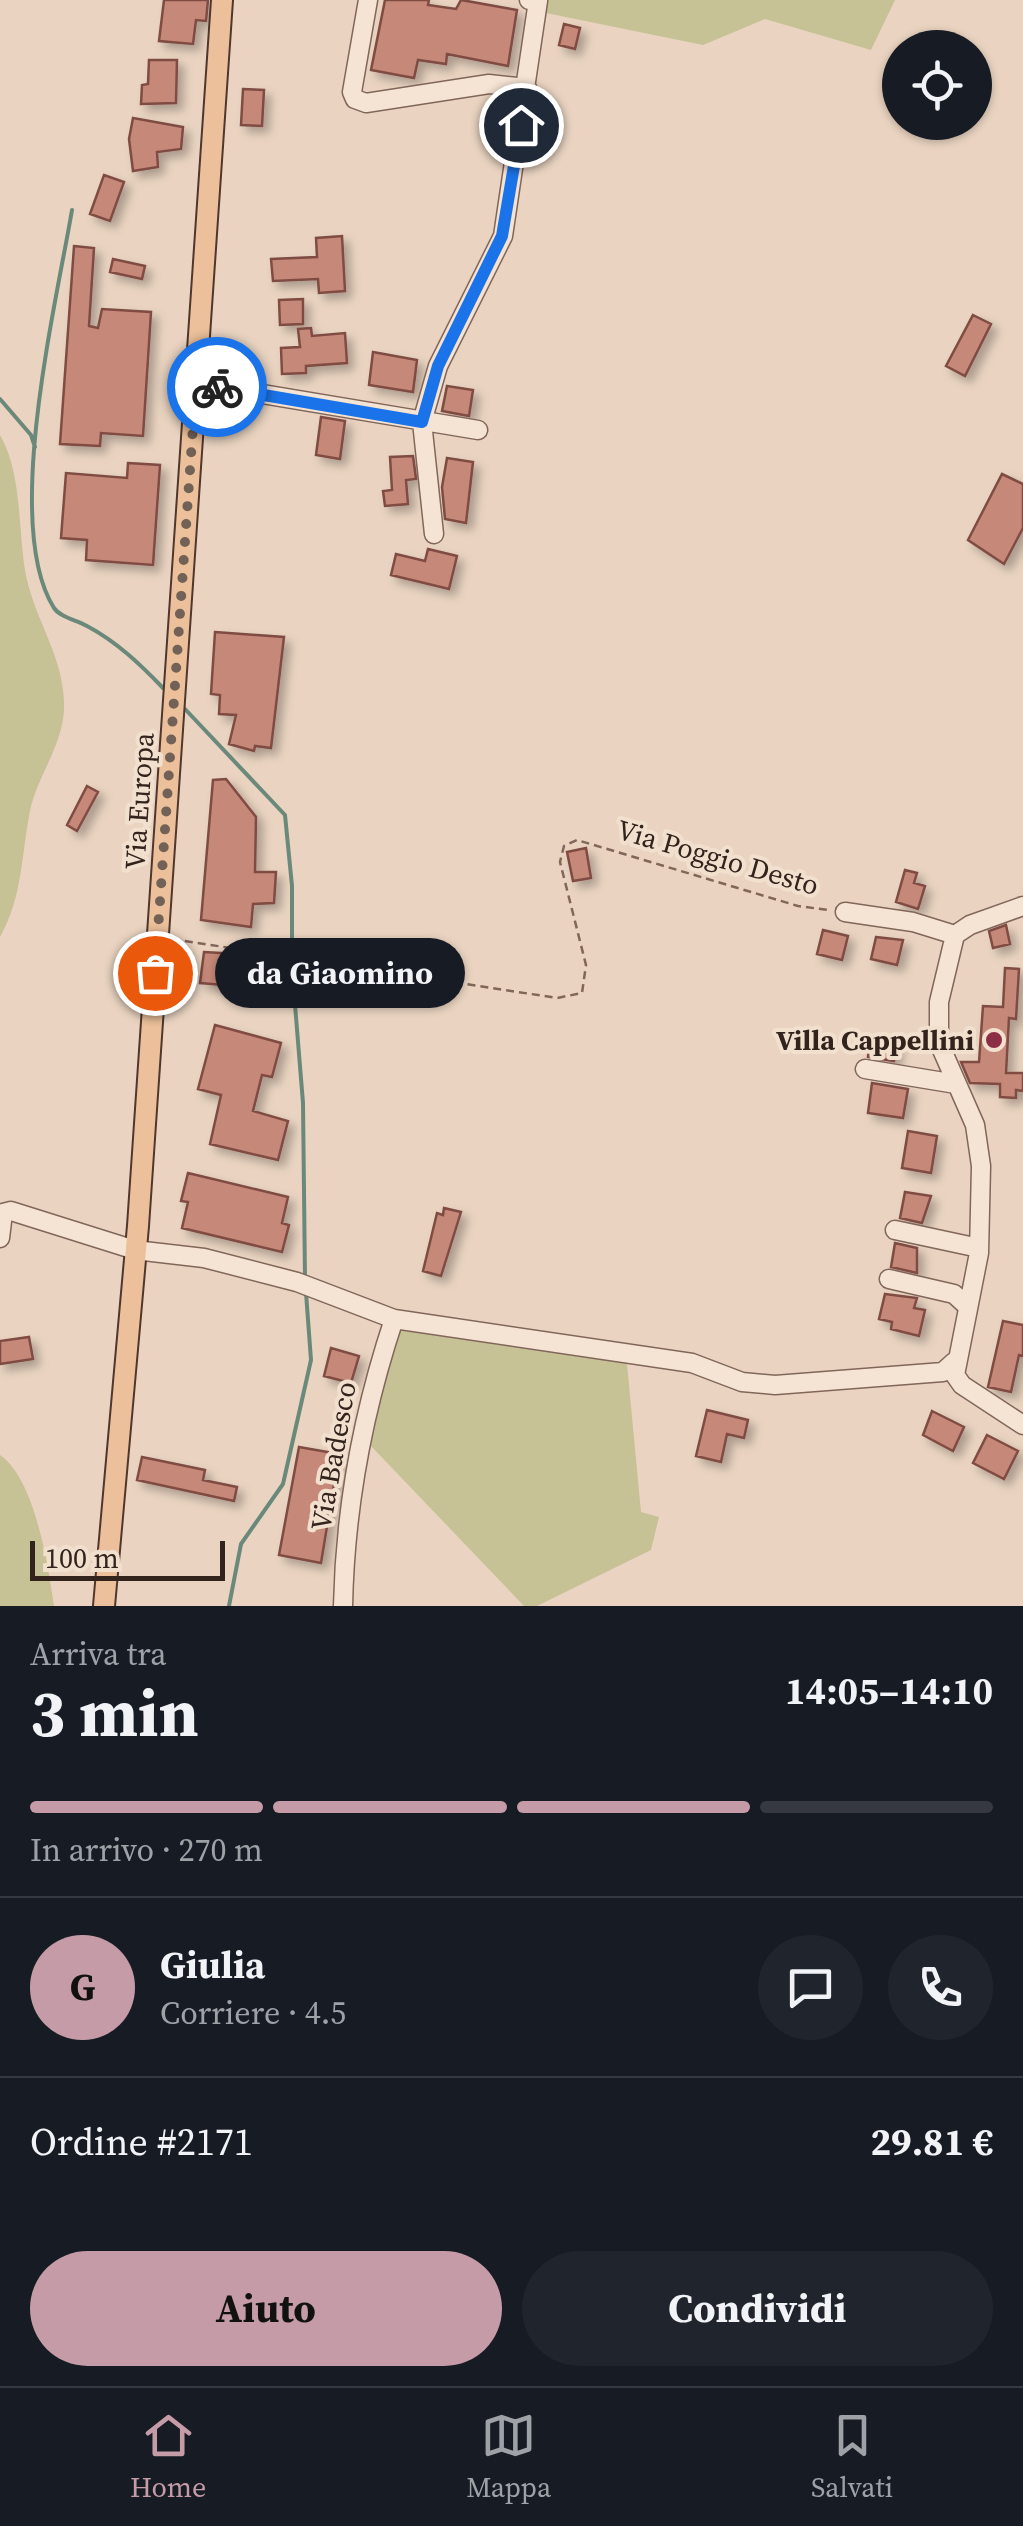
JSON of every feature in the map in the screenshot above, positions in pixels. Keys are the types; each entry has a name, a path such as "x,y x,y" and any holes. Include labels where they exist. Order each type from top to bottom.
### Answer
{"main road":[{"name":"Via Europa","path":"104,1606 136,1250 222,0"}],"street":[{"path":"368,0 352,92 356,100 366,103 489,84 527,88"},
{"path":"434,534 422,422 438,366 502,236 538,0 529,0"},
{"path":"196,383 478,430"},
{"path":"1023,906 970,925 955,935 948,950 937,1030 978,1136 979,1248 954,1375 962,1385 1023,1424"},
{"path":"845,912 913,922 955,935"},
{"path":"867,1073 957,1088"},
{"path":"0,1238 3,1213 11,1210 136,1250 204,1258 297,1282 394,1319 692,1363 742,1382 775,1385 942,1372 954,1362"},
{"path":"895,1230 979,1248"},
{"path":"888,1279 954,1294 967,1306"},
{"name":"Via Badesco","path":"343,1606 344,1546 369,1394 394,1319"}],"path":[{"name":"Via Poggio Desto","path":"157,937 557,998 582,993 586,965 560,862 564,846 577,840 798,906 845,912"}],"shaded area":[{"path":"547,0 895,0 871,50 765,19 703,45 546,13"},
{"path":"0,435 16,483 29,587 58,667 64,702 61,731 30,811 13,906 0,937"},
{"path":"401,1322 627,1364 641,1512 659,1517 651,1550 537,1606 524,1606 371,1446 380,1386"},
{"path":"0,1455 12,1467 31,1503 44,1547 54,1606 0,1606"}],"building":[{"path":"164,0 208,0 206,21 196,20 193,44 159,41"},
{"path":"385,0 429,0 428,5 456,9 461,0 517,10 508,66 447,54 446,64 418,60 414,78 371,70"},
{"path":"564,24 580,28 575,49 559,45"},
{"path":"149,60 177,60 176,103 141,104 142,85 148,84"},
{"path":"243,89 264,90 262,126 241,125"},
{"path":"133,118 183,127 181,149 157,152 158,167 133,171 129,139"},
{"path":"104,175 124,182 110,221 90,214"},
{"path":"342,236 345,291 319,293 318,279 273,281 271,259 317,257 316,238"},
{"path":"74,246 94,248 89,326 98,328 102,309 151,312 143,436 101,433 100,446 60,444"},
{"path":"113,259 145,266 142,279 110,272"},
{"path":"303,299 303,324 280,325 279,300"},
{"path":"973,315 991,324 965,376 946,366"},
{"path":"311,328 312,336 345,333 347,363 306,366 306,373 282,374 281,348 300,347 298,329"},
{"path":"373,352 417,360 413,392 369,385"},
{"path":"447,386 473,390 469,416 442,411"},
{"path":"321,417 345,421 340,459 316,455"},
{"path":"413,456 416,479 406,480 408,504 385,506 383,491 392,490 390,457"},
{"path":"447,458 473,462 466,523 445,519 442,487"},
{"path":"128,463 160,465 153,565 86,560 87,540 61,538 66,473 127,478"},
{"path":"1002,474 1023,484 1023,528 1004,564 968,540"},
{"path":"428,549 457,556 449,589 391,575 396,554 425,561"},
{"path":"215,632 284,637 271,748 255,746 254,751 229,744 236,715 219,714 220,695 211,694"},
{"path":"226,779 256,817 255,872 276,872 274,903 253,904 251,927 201,920 213,780"},
{"path":"87,786 98,792 77,831 67,825"},
{"path":"586,848 591,878 573,881 567,852"},
{"path":"905,870 917,873 914,883 925,886 918,909 896,902"},
{"path":"1006,925 1010,944 993,948 989,931"},
{"path":"823,930 848,936 842,960 817,954"},
{"path":"876,937 903,940 897,965 871,959"},
{"path":"204,952 238,954 236,986 200,983"},
{"name":"Villa Cappellini","path":"1005,968 1019,969 1016,1019 1009,1018 1006,1073 1023,1073 1023,1091 1016,1090 1016,1098 1000,1097 1000,1084 970,1083 961,1062 979,1062 983,1006 1003,1007"},
{"path":"215,1025 281,1043 272,1077 262,1075 253,1111 288,1121 278,1160 210,1144 221,1095 198,1089"},
{"path":"870,1041 897,1045 894,1061 868,1057"},
{"path":"872,1083 908,1089 903,1118 868,1113"},
{"path":"908,1131 937,1136 931,1173 902,1168"},
{"path":"188,1173 288,1197 282,1223 289,1225 282,1252 182,1228 188,1202 181,1201"},
{"path":"905,1192 931,1196 922,1223 900,1218"},
{"path":"444,1208 461,1212 441,1276 423,1271 437,1213 443,1215"},
{"path":"895,1243 917,1248 917,1273 891,1267"},
{"path":"885,1294 917,1298 914,1308 925,1310 919,1336 891,1329 892,1322 879,1319"},
{"path":"1003,1321 1023,1325 1023,1356 1019,1355 1011,1392 988,1387"},
{"path":"29,1337 33,1359 0,1364 0,1341"},
{"path":"331,1348 359,1356 351,1383 324,1376"},
{"path":"707,1410 748,1420 744,1438 727,1434 721,1462 696,1456"},
{"path":"932,1411 964,1427 953,1451 923,1435"},
{"path":"987,1435 1018,1451 1004,1479 973,1463"},
{"path":"299,1447 339,1454 321,1563 279,1555"},
{"path":"142,1457 205,1470 203,1480 237,1487 234,1501 137,1480"}],"waterway":[{"path":"72,210 38,414 33,525 39,571 57,611 108,639 163,688"},
{"path":"0,399 31,435 35,447"},
{"path":"185,709 285,815 292,886 292,946"},
{"path":"292,968 303,1103 305,1279"},
{"path":"229,1606 241,1544 283,1484 311,1360 306,1293"}],"way so far":[{"path":"155,973 196,383 217,387"}],"place":[{"name":"da Giaomino","path":"155,973"},
{"name":"Villa Cappellini","path":"994,1040"}],"route":[{"path":"217,387 422,422 438,366 502,236 521,125"}]}
